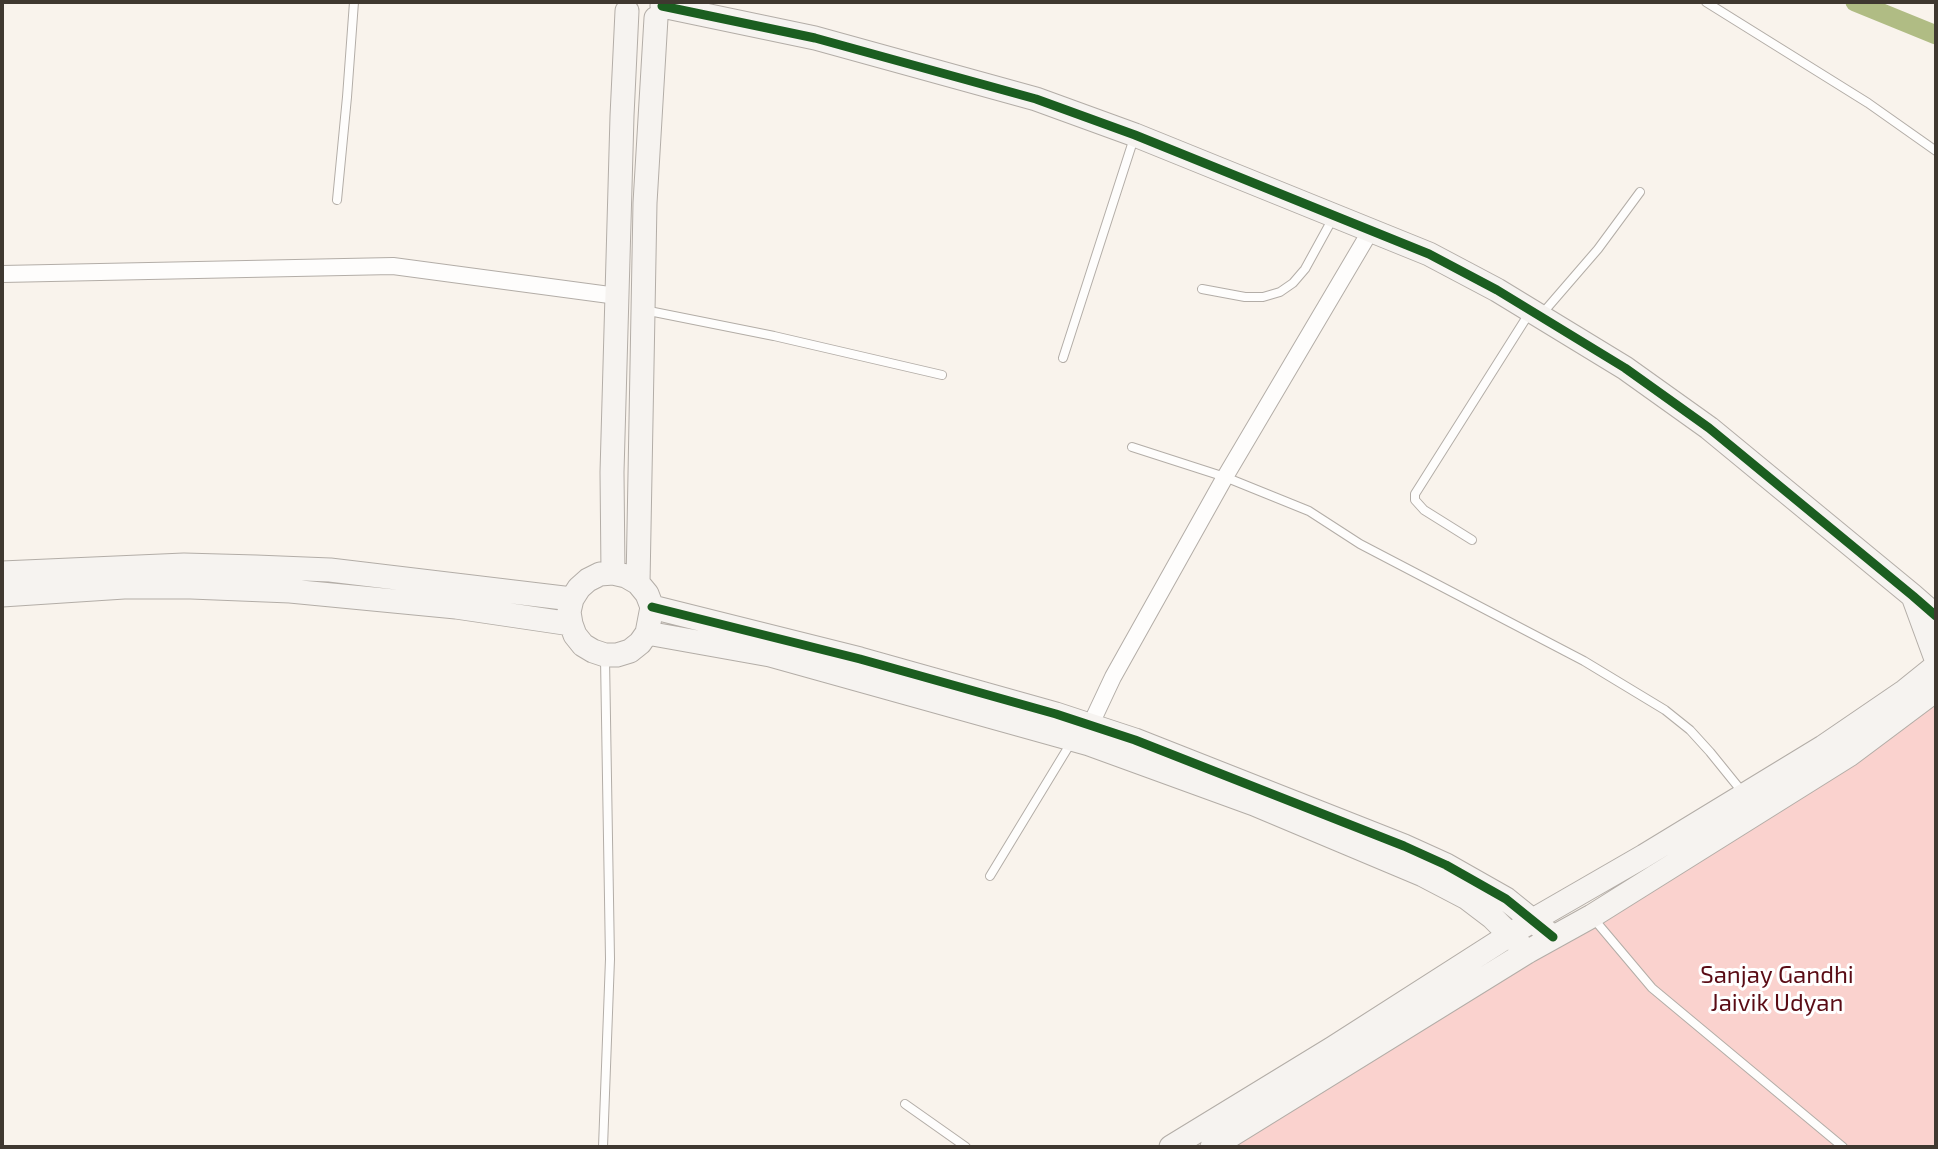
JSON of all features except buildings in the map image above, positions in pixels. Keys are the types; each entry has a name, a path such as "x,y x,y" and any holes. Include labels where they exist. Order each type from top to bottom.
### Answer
{"street":[{"path":"627,6 636,21 643,23 660,9"},
{"path":"613,573 612,472 627,6"},
{"path":"660,9 828,42 1036,99 1135,135 1429,254 1536,313 1625,368 1709,428 1936,616"},
{"path":"638,583 645,203 660,9"},
{"path":"1082,733 1225,478 1371,230"},
{"path":"2,274 393,267 617,296"},
{"path":"2,573 184,565 330,570 572,599"},
{"path":"613,573 638,583 647,594 652,607 648,633 640,643 629,651 605,655 583,645 570,624 569,612 572,599 588,580 600,574 613,573"},
{"path":"2,595 124,587 278,590 456,607 570,624"},
{"path":"1913,596 1936,603"},
{"path":"1913,596 1936,659"},
{"path":"652,607 860,659 1082,733 1089,744 1254,804 1423,875 1467,898 1492,917 1527,952"},
{"path":"648,633 769,655 1082,733 1135,740 1446,865 1506,898 1553,937"},
{"path":"1171,1147 1333,1048 1510,934 1823,747 1905,691 1936,666"},
{"path":"1212,1147 1527,952 1592,916 1850,755 1936,690"}],"lane":[{"path":"337,200 354,2"},
{"path":"1706,2 1868,103 1936,151"},
{"path":"1063,358 1135,135"},
{"path":"1472,540 1424,510 1415,499 1415,494 1536,313 1598,249 1640,192"},
{"path":"1202,289 1263,297 1279,292 1293,283 1305,269 1334,216"},
{"path":"643,310 774,336 942,375"},
{"path":"1132,447 1225,478 1309,511 1360,544 1584,661 1665,710 1690,730 1744,794"},
{"path":"603,1147 610,958 605,655"},
{"path":"990,876 1082,733"},
{"path":"1577,894 1652,988 1843,1147"},
{"path":"905,1104 966,1147"}],"green space":[{"name":"Sanjay Gandhi Jaivik Udyan","path":"1936,690 1936,1147 1226,1147"}],"waterway":[{"path":"1855,2 1936,35"}],"cycle path":[{"path":"662,6 815,38 1036,99 1135,135 1429,254 1497,290 1625,368 1709,428 1936,616"},
{"path":"652,607 860,659 1056,714 1135,740 1446,865 1506,899 1553,937"}]}
